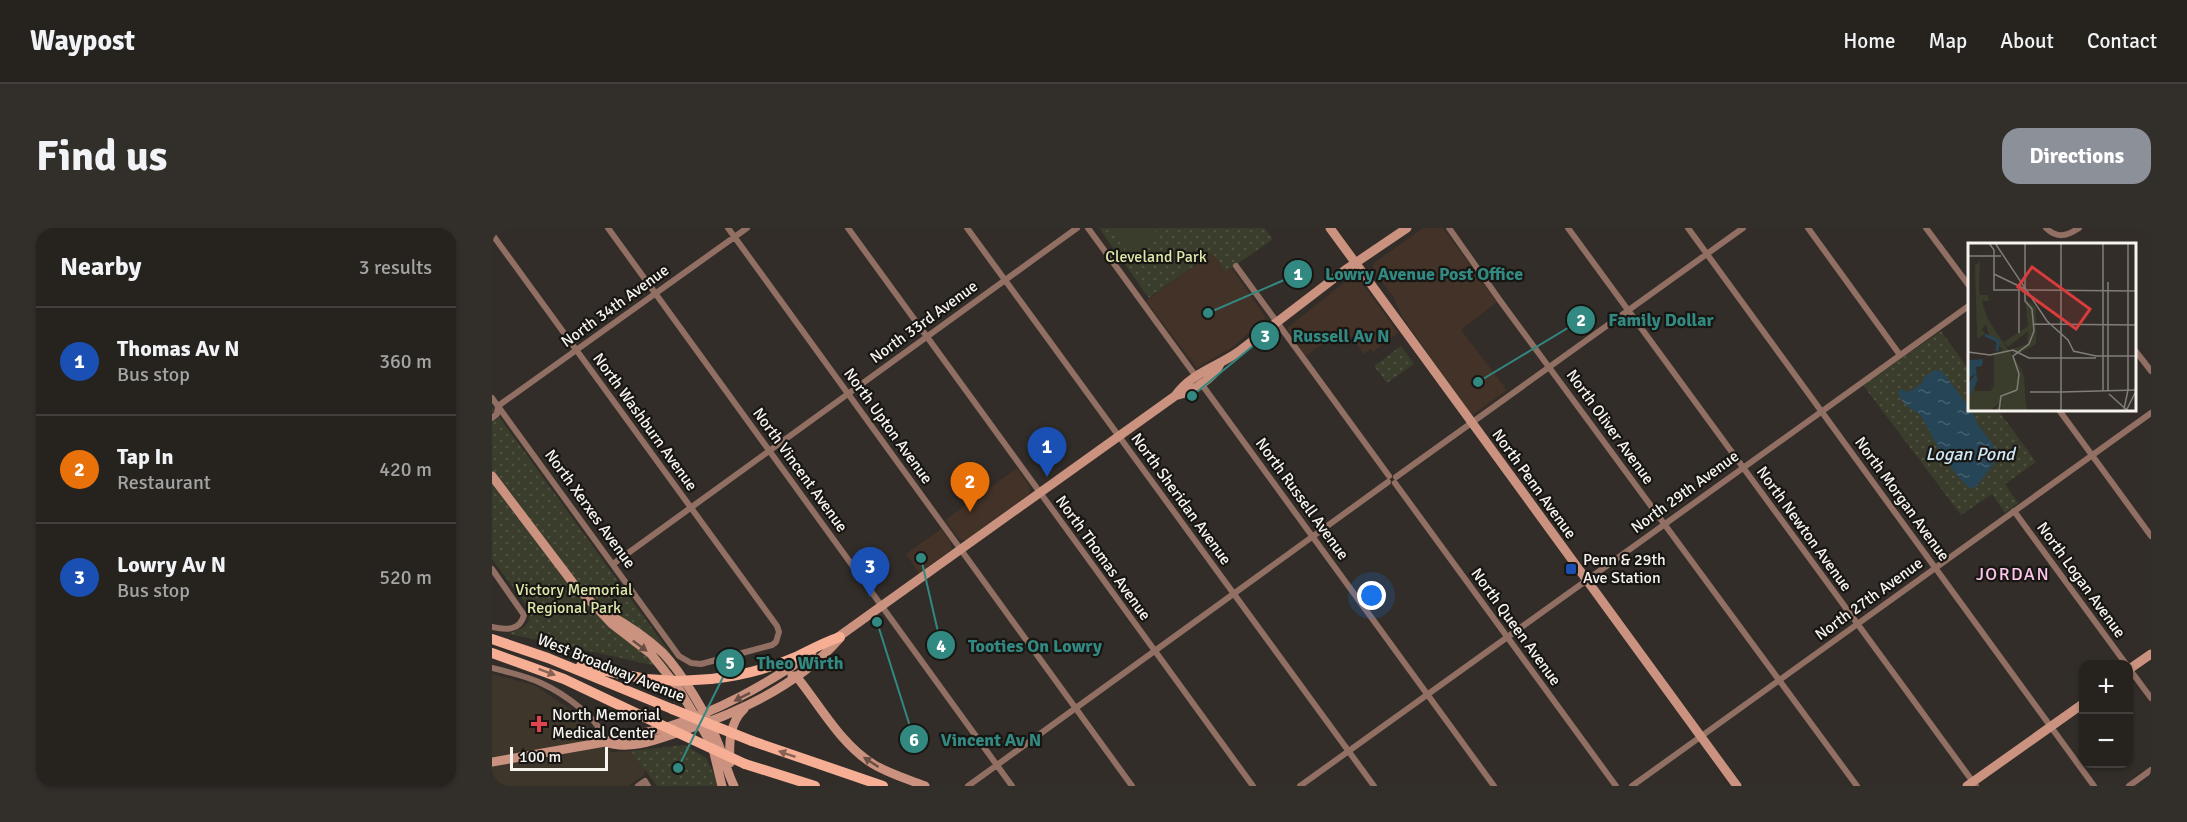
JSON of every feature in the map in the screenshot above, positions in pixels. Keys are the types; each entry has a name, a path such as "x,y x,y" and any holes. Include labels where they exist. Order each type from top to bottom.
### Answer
{"main road":[{"name":"North Penn Avenue","path":"1330,228 1737,786"},
{"path":"492,762 605,742 615,746 640,744 702,719 742,698 840,637 1175,396 1186,393 1198,380 1216,372 1220,364 1407,228"},
{"path":"492,476 565,574 612,624 651,654 679,689 718,743 734,786"},
{"path":"734,786 729,750 736,718 748,706 796,676 840,637"},
{"path":"523,649 581,666 646,679 678,681 734,676 777,664 825,641 840,637"},
{"name":"West Broadway Avenue","path":"495,640 523,649 752,741 883,786"},
{"name":"West Broadway Avenue","path":"492,653 564,679 749,766 815,786"},
{"path":"2133,665 2151,654"},
{"path":"780,675 796,676 858,753 884,770 924,786"},
{"path":"702,719 748,706"},
{"path":"1972,785 2079,706"},
{"path":"702,719 712,745 722,786"},
{"path":"749,766 782,786"}],"street":[{"name":"North Vincent Avenue","path":"608,228 1012,786"},
{"name":"North Upton Avenue","path":"728,228 1132,786"},
{"name":"North 34th Avenue","path":"492,418 497,414 495,405 747,228"},
{"name":"North Thomas Avenue","path":"848,228 1253,786"},
{"name":"North Sheridan Avenue","path":"968,228 1374,786"},
{"name":"North 33rd Avenue","path":"613,564 1077,228"},
{"name":"North Russell Avenue","path":"1088,228 1494,786"},
{"name":"North Oliver Avenue","path":"1449,228 1857,786"},
{"name":"North Newton Avenue","path":"1568,228 1972,785"},
{"name":"North Morgan Avenue","path":"1688,228 2094,786"},
{"path":"968,786 1470,422 1743,228"},
{"path":"1808,228 1900,355"},
{"path":"1926,228 1968,284"},
{"path":"2046,228 2058,236 2079,228"},
{"name":"North Washburn Avenue","path":"492,234 777,626"},
{"name":"North Queen Avenue","path":"1236,266 1616,786"},
{"name":"North 29th Avenue","path":"1300,786 1968,306"},
{"path":"2136,352 2151,372"},
{"name":"North Xerxes Avenue","path":"492,398 679,656 691,663 701,664 772,645 779,638 777,626"},
{"path":"2060,411 2151,536"},
{"name":"North 27th Avenue","path":"1632,786 2151,413"},
{"name":"North Logan Avenue","path":"2014,512 2122,660"},
{"path":"492,569 524,615 522,623 518,626 503,629 492,627"},
{"path":"492,668 543,684 562,696 597,725 603,733 605,742"},
{"name":"North Logan Avenue","path":"2133,675 2151,698"},
{"path":"2129,786 2151,770"},
{"path":"638,786 646,784"}],"shaded area":[{"path":"1423,228 1443,228 1497,302 1461,330 1507,390 1473,415 1467,411 1402,317 1393,297 1372,268 1375,262"},
{"path":"1212,253 1226,272 1232,268 1266,318 1234,346 1197,368 1146,301"},
{"path":"1351,277 1357,277 1360,280 1398,333 1373,352 1371,349 1364,354 1344,328 1306,356 1287,328"},
{"path":"1017,468 1030,487 1029,494 966,540 960,540 945,520"},
{"path":"941,529 951,543 952,549 919,573 906,554"},
{"name":"North Memorial Medical Center","path":"492,674 534,685 577,714 611,752 631,751 641,759 645,770 644,775 628,786 492,786"}],"green space":[{"name":"Cleveland Park","path":"1099,228 1264,228 1273,239 1226,272 1212,253 1149,298"},
{"path":"1110,228 1156,228 1151,242 1135,263"},
{"path":"1941,331 1968,369 1968,411 1999,411 2036,462 2005,484 2018,503 2005,513 1992,494 1961,515 1863,385"},
{"path":"1401,346 1414,364 1387,383 1374,366"},
{"name":"Victory Memorial Regional Park","path":"492,407 683,671 508,634 524,627 529,621 530,614 526,605 492,559"},
{"path":"685,745 706,758 720,786 657,786 631,751"}],"water":[{"name":"Logan Pond","path":"1935,370 1945,375 1968,406 1968,411 1972,411 1978,425 1997,453 1996,461 1976,487 1969,488 1957,475 1942,454 1920,414 1906,405 1899,396 1898,392 1901,389 1908,392 1918,386 1925,376"}],"place":[{"name":"Lowry Avenue Post Office","path":"1208,313"},
{"name":"Family Dollar","path":"1478,382"},
{"name":"Russell Av N","path":"1192,396"},
{"name":"Thomas Av N","path":"1047,477"},
{"name":"Tap In","path":"970,512"},
{"name":"Tooties On Lowry","path":"921,558"},
{"name":"Penn & 29th Ave Station","path":"1571,569"},
{"name":"Lowry Av N","path":"870,597"},
{"name":"Vincent Av N","path":"877,622"},
{"name":"North Memorial Medical Center","path":"539,724"},
{"name":"Theo Wirth","path":"678,768"}],"district":[{"name":"JORDAN","path":"2013,574"}]}
